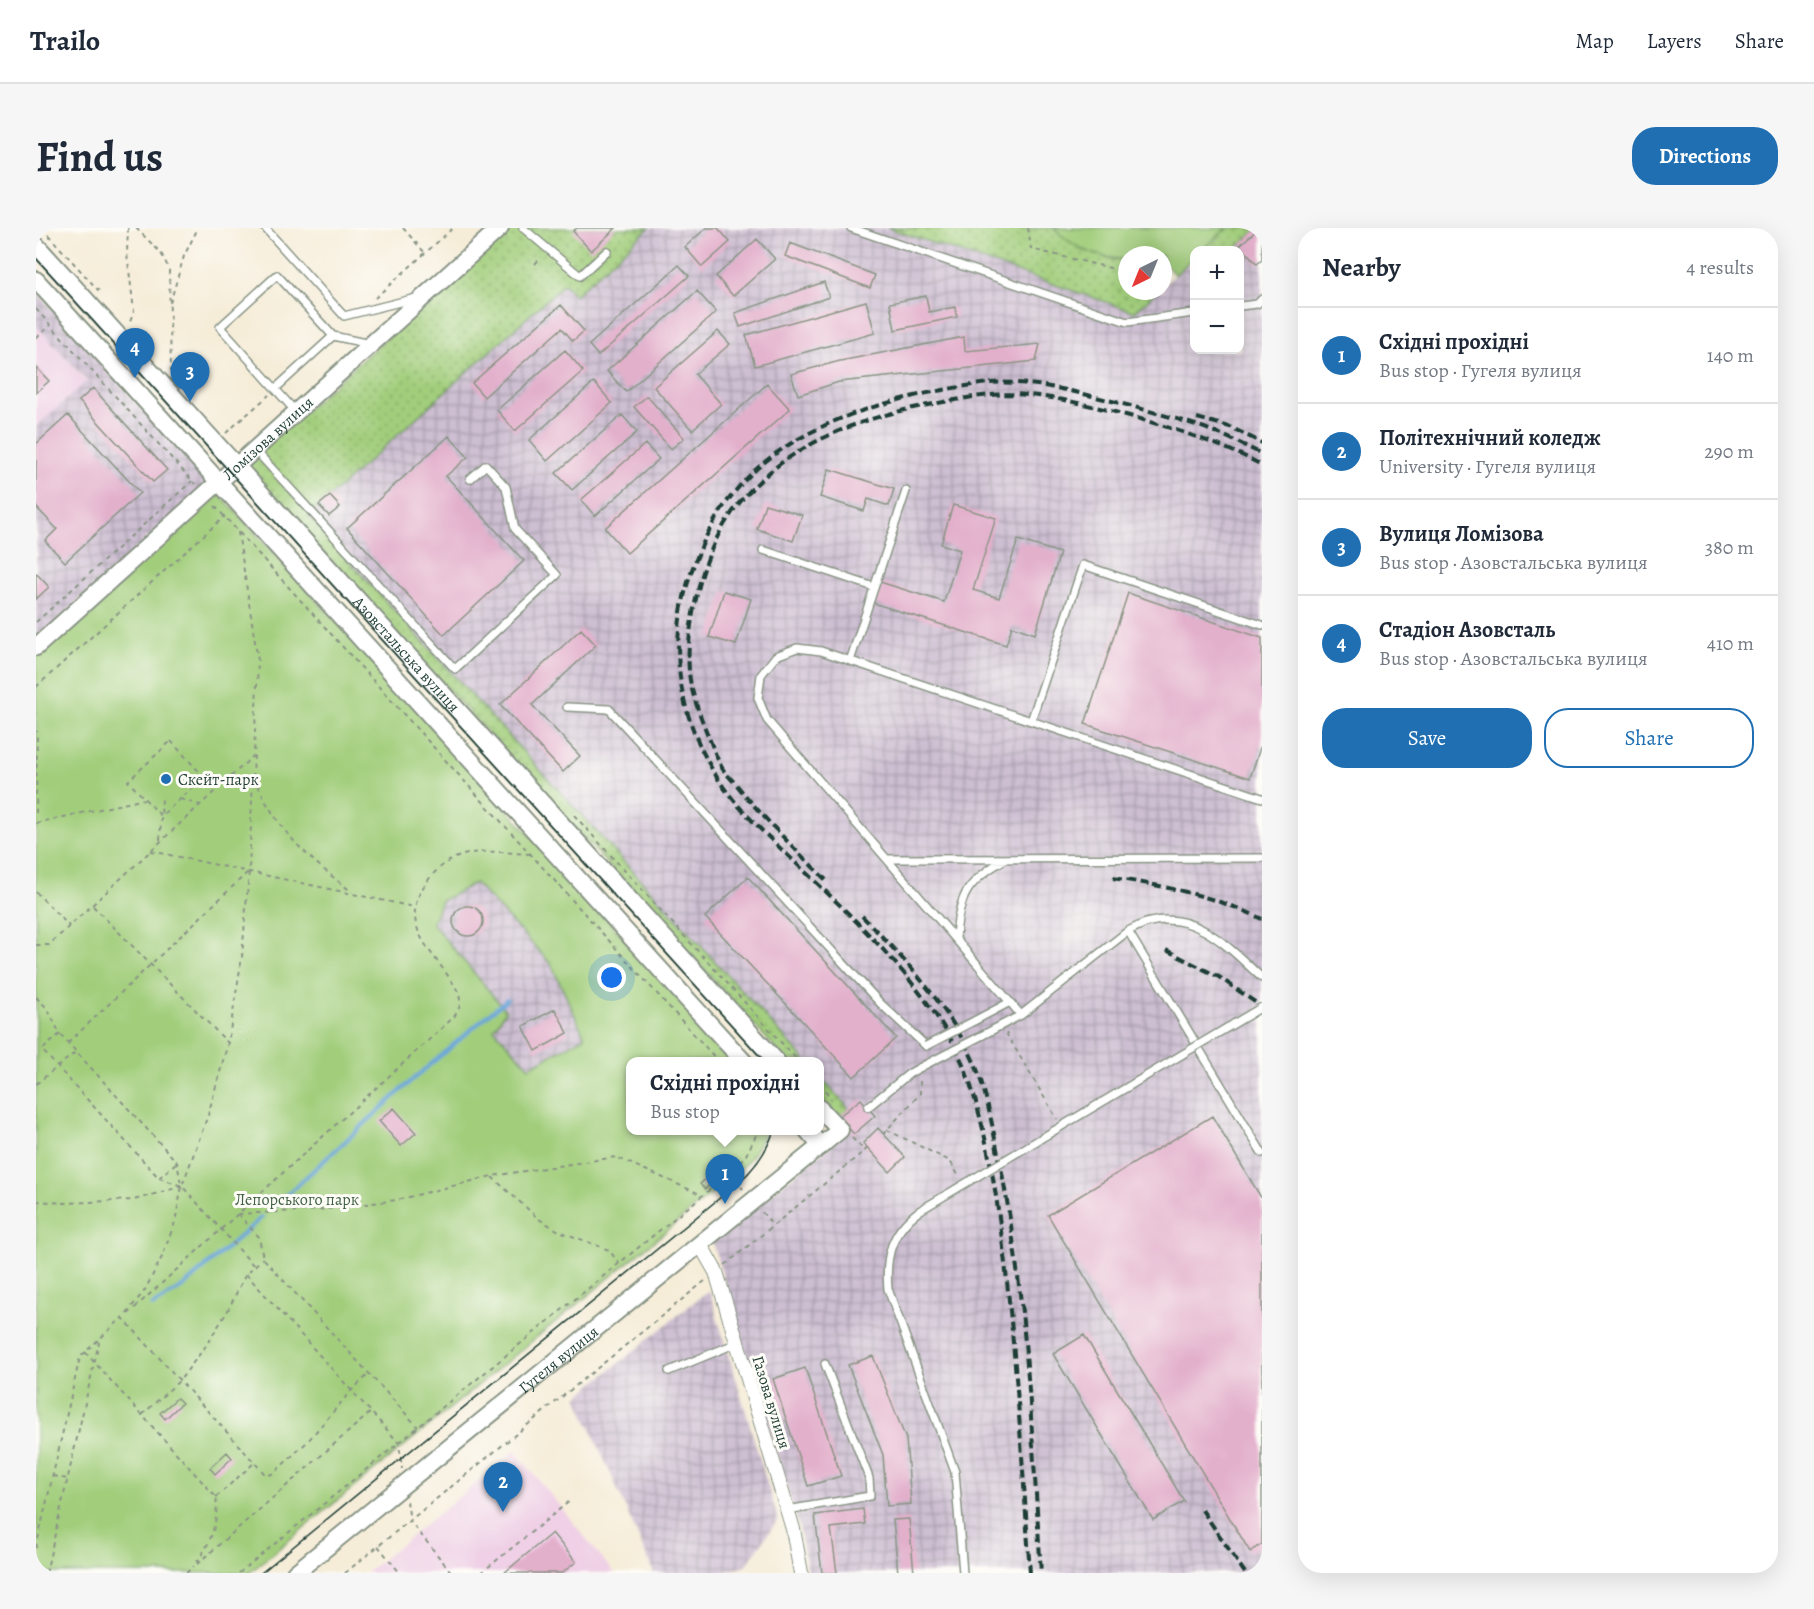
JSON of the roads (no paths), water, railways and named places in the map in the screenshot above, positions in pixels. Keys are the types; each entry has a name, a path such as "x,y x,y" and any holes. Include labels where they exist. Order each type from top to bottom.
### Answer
{"street":[{"name":"Ломізова вулиця","path":"36,646 500,228"},
{"name":"Азовстальська вулиця","path":"36,245 772,1057"},
{"name":"Азовстальська вулиця","path":"36,280 739,1057"},
{"name":"Гугеля вулиця","path":"295,1573 843,1128 825,1102"},
{"path":"811,1135 821,1146"},
{"name":"Газова вулиця","path":"700,1244 716,1272 787,1510 801,1573"}],"lane":[{"path":"265,228 344,316 424,296"},
{"path":"523,228 580,276 607,251"},
{"path":"850,228 1127,322 1190,314"},
{"path":"296,412 220,327 226,321 277,275 333,336 370,345"},
{"path":"1244,305 1257,304 1262,299"},
{"path":"275,389 333,336"},
{"path":"255,449 455,669 557,575 515,529 506,487 486,465 470,479"},
{"path":"850,661 906,491"},
{"path":"763,550 874,587"},
{"path":"1031,721 1083,565 1262,625"},
{"path":"1021,1015 767,720 758,698 761,675 776,656 797,648 821,651 1262,798"},
{"path":"567,707 609,709 880,1003 926,1046 1010,1002"},
{"path":"887,859 1262,858"},
{"path":"956,939 957,914 966,891 983,872 1005,859"},
{"path":"868,1107 910,1073 1021,1015 1128,931 1149,922 1172,919 1194,924 1214,935 1262,978"},
{"path":"1128,931 1262,1153"},
{"path":"963,1573 955,1472 888,1289 886,1267 891,1245 900,1229 919,1211 1262,1007"},
{"path":"669,1371 737,1343"},
{"path":"787,1510 870,1496 868,1478 825,1364"}],"waterway":[{"path":"273,1207 418,1075 507,999"},
{"path":"152,1306 184,1286 262,1217"}],"tram line":[{"path":"36,258 760,1057"},
{"path":"261,1573 738,1183 760,1159 772,1135"}],"railway":[{"path":"1030,1573 1017,1385 1003,1247 987,1145 966,1072 937,1016 894,962 870,935 747,816 720,782 693,730 680,675 678,647 680,619 686,590 695,562 720,512 752,473 771,457 816,430 859,412 914,396 989,383 1020,383 1051,387 1181,420 1222,435 1262,454"},
{"path":"826,880 771,824 723,769 699,713 690,679 689,639 699,586 713,546 733,512 757,483 786,459 819,440 855,425 933,404 1004,394 1053,398 1126,415 1195,437 1262,465"},
{"path":"1197,418 1230,427 1262,443"},
{"path":"1113,878 1189,893 1226,904 1262,919"},
{"path":"862,916 894,949 938,1002 952,1021 979,1074 1001,1168 1017,1268 1023,1319 1041,1573"},
{"path":"1166,950 1219,977 1262,1007"},
{"path":"1202,1510 1245,1573"}],"place":[{"name":"Стадіон Азовсталь","path":"135,378"},
{"name":"Вулиця Ломізова","path":"190,402"},
{"name":"Скейт-парк","path":"166,779"},
{"name":"Східні прохідні","path":"725,1204"},
{"name":"Політехнічний коледж","path":"503,1512"}],"park label":[{"name":"Лепорського парк","path":"297,1199"}]}
